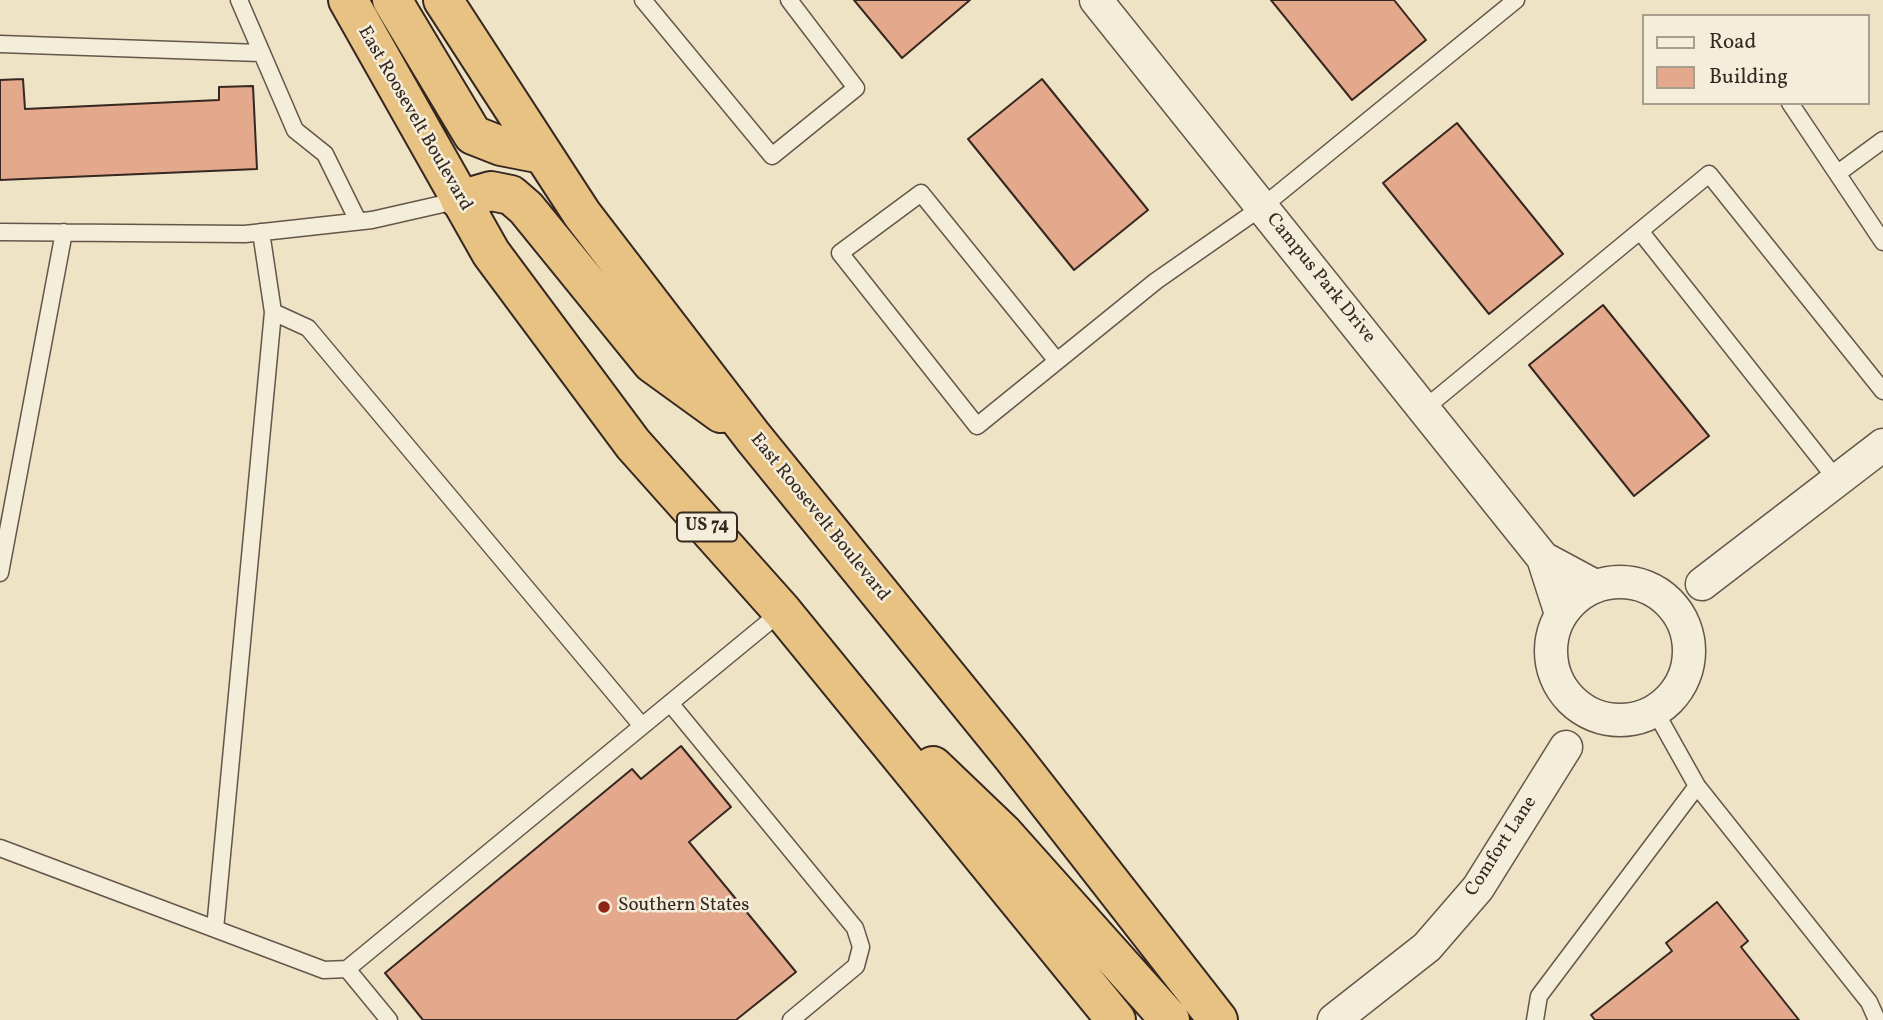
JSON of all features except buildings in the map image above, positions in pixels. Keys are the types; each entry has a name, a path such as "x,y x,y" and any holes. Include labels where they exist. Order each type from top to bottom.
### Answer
{"highway":[{"name":"East Roosevelt Boulevard","path":"348,0 491,253 633,444 782,611 1116,1020"},
{"path":"392,0 473,135 501,146 542,154"},
{"name":"East Roosevelt Boulevard","path":"443,0 582,214 754,437 1012,756 1218,1020"},
{"path":"460,200 491,191 511,195 526,208 652,363 754,437"},
{"path":"862,712 937,769 1003,833 1170,1020"}],"street":[{"name":"Campus Park Drive","path":"1096,0 1543,558 1561,614"},
{"path":"1660,594 1702,584 1883,445"},
{"name":"Campus Park Drive","path":"1543,558 1595,586"},
{"path":"1570,699 1557,680 1551,658 1552,636 1561,614 1576,597 1595,586 1618,581 1640,584 1660,594 1677,611 1688,640 1689,654 1684,677 1672,696 1655,711"},
{"path":"1688,640 1702,584"},
{"name":"Comfort Lane","path":"1570,699 1589,713 1611,719 1633,719 1655,711"},
{"name":"Comfort Lane","path":"1566,747 1570,699"},
{"name":"Comfort Lane","path":"1334,1020 1427,947 1478,888 1566,747 1611,719"}],"lane":[{"path":"239,0 295,130 325,154 358,221"},
{"path":"643,0 772,156 856,88 789,0"},
{"path":"1057,361 921,193 840,253 977,426 1156,281 1262,207 1516,0"},
{"path":"0,44 260,53"},
{"path":"1791,105 1883,242"},
{"path":"1838,173 1883,140"},
{"path":"1424,409 1709,174 1883,391"},
{"path":"0,232 261,232 358,221 460,200"},
{"path":"1640,230 1837,480"},
{"path":"0,573 64,232"},
{"path":"215,929 273,312 261,232"},
{"path":"273,312 308,328 642,726"},
{"path":"0,848 324,970 347,968 782,611"},
{"path":"670,703 855,928 861,947 856,966 791,1020"},
{"path":"1655,711 1697,786 1869,1002 1877,1020"},
{"path":"1535,1020 1539,996 1697,786"},
{"path":"347,968 389,1020"}],"place":[{"name":"Southern States","path":"604,907"}]}
